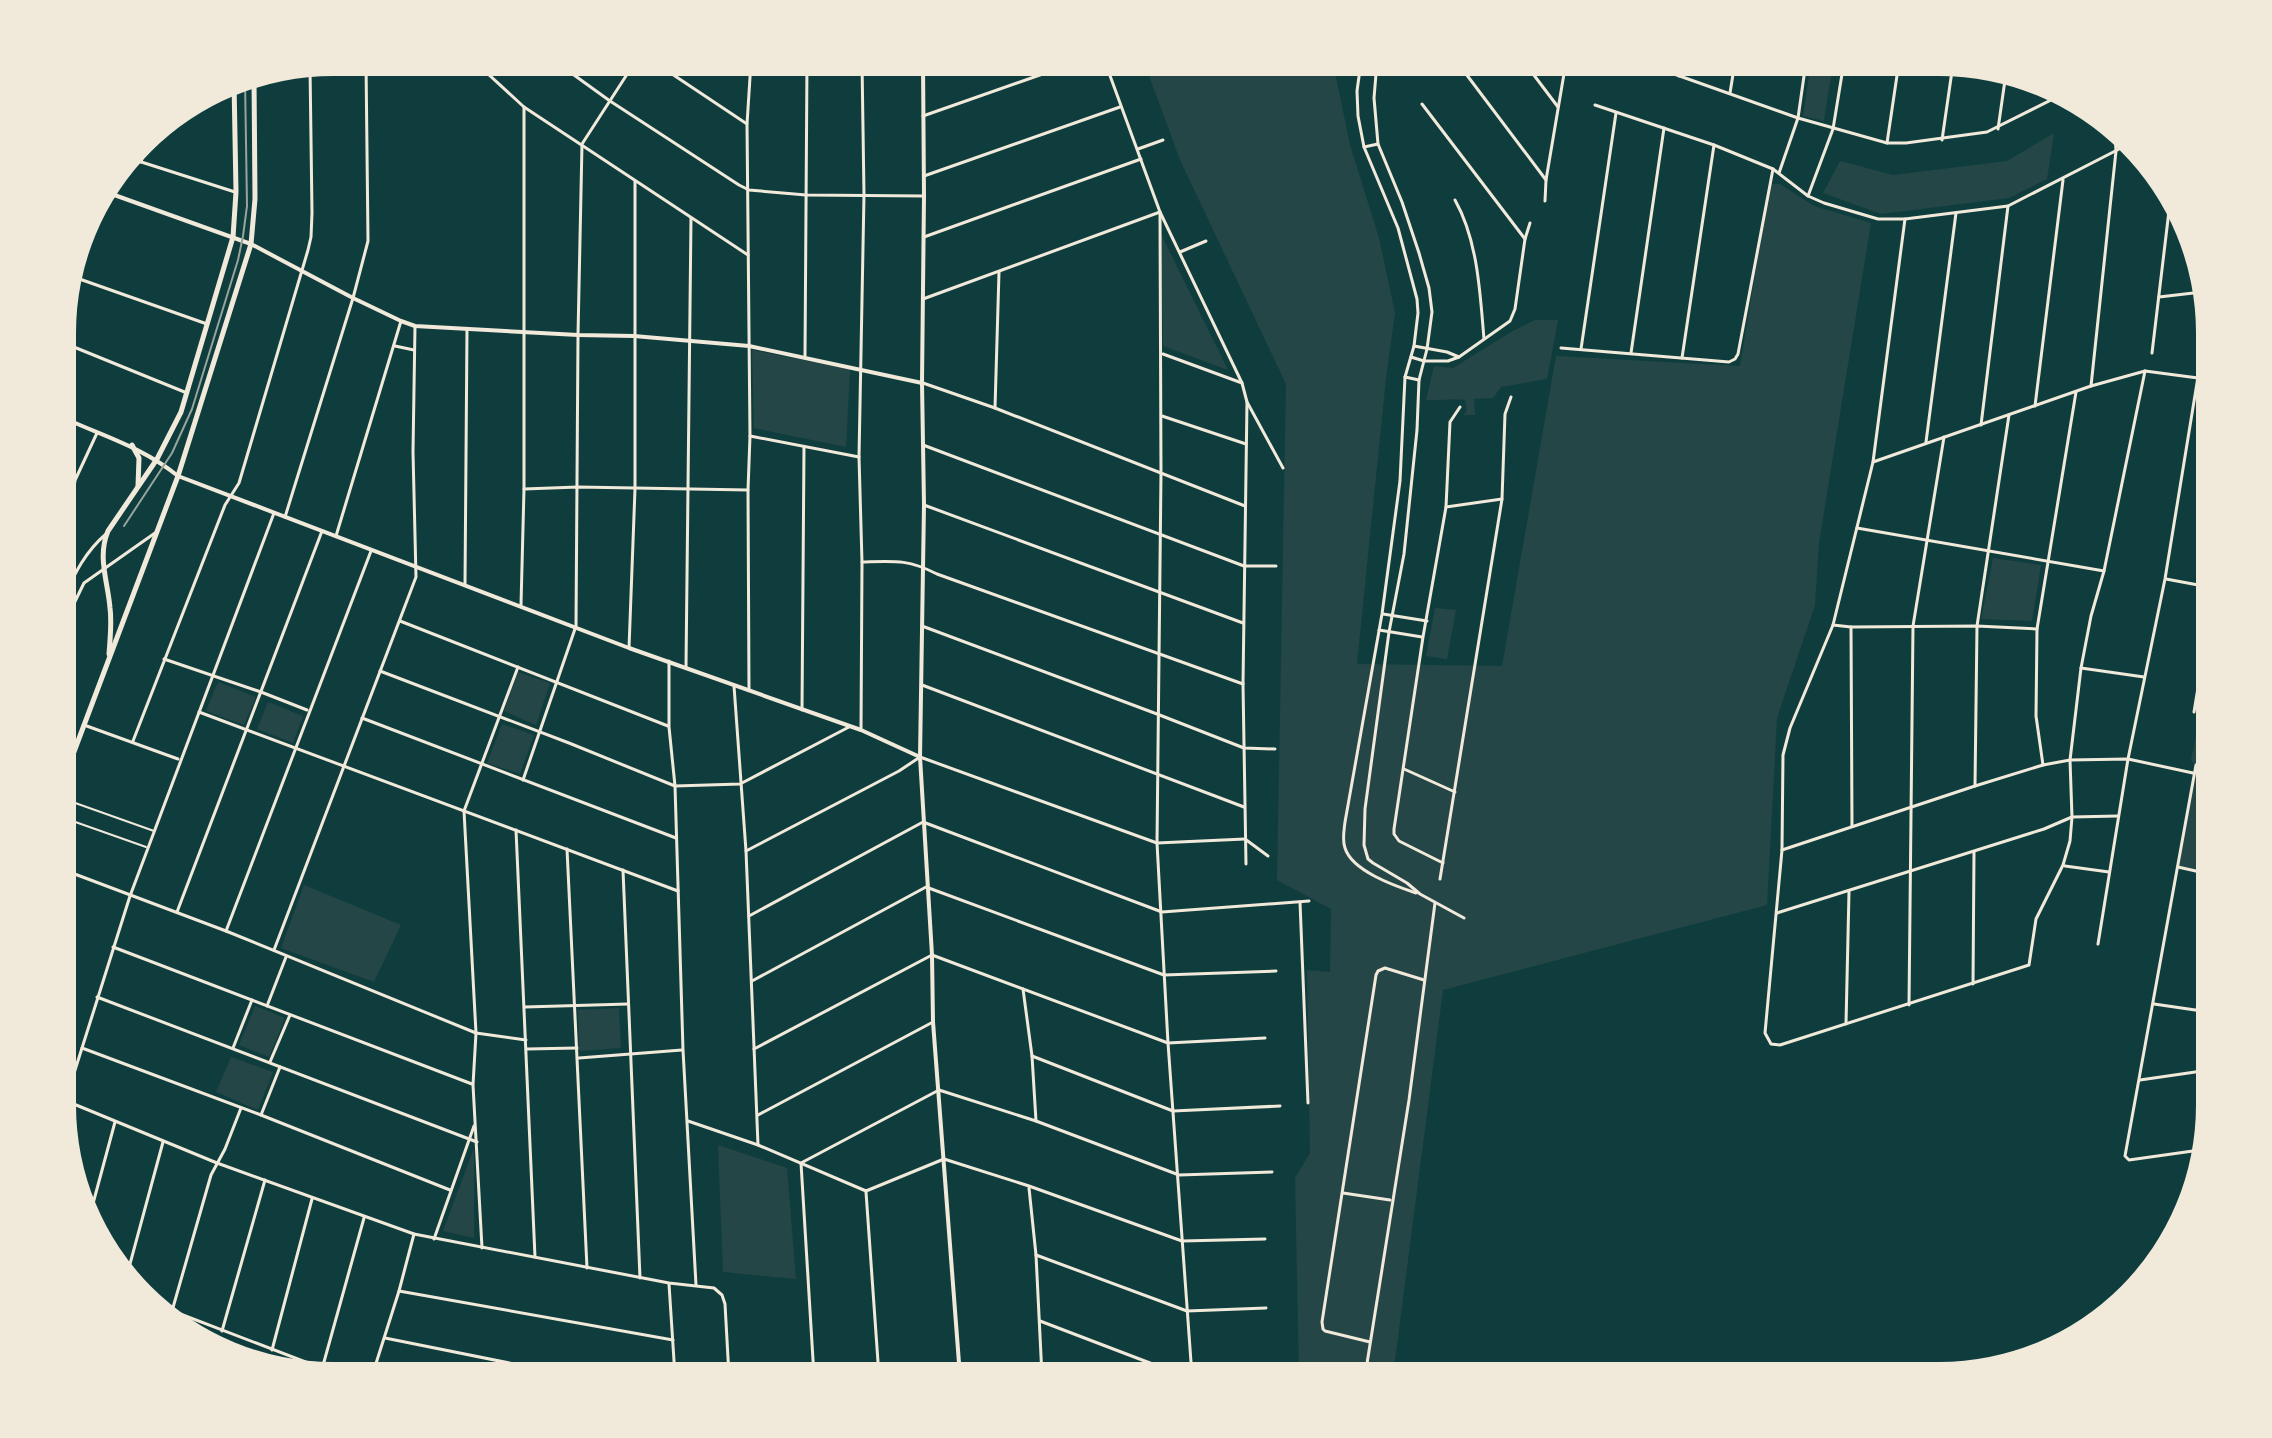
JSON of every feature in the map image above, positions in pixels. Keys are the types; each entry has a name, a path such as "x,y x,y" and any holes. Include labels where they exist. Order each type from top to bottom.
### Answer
{"main road":[{"path":"76,746 178,476 251,244 255,199 254,89"},
{"path":"108,663 110,608 103,550 107,532 157,459 181,412 233,237 236,192 234,96"},
{"path":"132,445 139,458 137,487"}],"street":[{"path":"285,517 368,241 366,76"},
{"path":"490,76 524,107 748,255"},
{"path":"575,76 749,190 806,195 924,196"},
{"path":"523,780 576,626 582,144 626,76"},
{"path":"675,76 747,124"},
{"path":"749,691 747,124 750,76"},
{"path":"805,356 807,76"},
{"path":"861,730 859,457 864,195 862,76"},
{"path":"923,76 924,505 920,757 933,1022 959,1362"},
{"path":"923,116 1037,76"},
{"path":"1110,76 1160,212 1242,383 1247,402 1283,468"},
{"path":"1359,76 1358,116 1364,147 1398,228 1417,299 1418,325 1405,377 1400,481 1382,614 1344,841 1349,856 1363,869 1420,894"},
{"path":"1374,76 1378,144 1402,202 1429,288 1432,312 1419,380 1404,554 1389,632 1365,809 1364,845 1368,859 1373,863 1464,918"},
{"path":"1468,76 1546,180"},
{"path":"1534,76 1559,109"},
{"path":"1545,201 1564,76"},
{"path":"1679,76 1798,118 1887,143 1942,140 1987,132 2049,102"},
{"path":"1730,93 1733,76"},
{"path":"1779,173 1798,118 1804,76"},
{"path":"1808,196 1833,129 1842,76"},
{"path":"1887,143 1897,76"},
{"path":"133,741 164,659 239,483 303,271 311,237 310,77"},
{"path":"1942,140 1951,77"},
{"path":"1998,129 2004,85"},
{"path":"1422,104 1525,239"},
{"path":"1595,105 1714,145 1773,169 1808,196 1878,219 1905,219 2008,206 2119,149"},
{"path":"521,605 524,107"},
{"path":"923,177 1120,107"},
{"path":"1581,349 1616,113"},
{"path":"1631,353 1664,128"},
{"path":"1138,149 1163,140"},
{"path":"1364,147 1378,144"},
{"path":"1682,358 1714,145"},
{"path":"2091,386 2116,147"},
{"path":"924,237 1141,159"},
{"path":"142,162 236,192"},
{"path":"1561,348 1729,362 1735,359 1773,169"},
{"path":"2035,406 2063,179"},
{"path":"629,648 635,489 635,181"},
{"path":"116,195 251,244 353,298 415,326 691,340 805,356 922,383 995,408 1245,506"},
{"path":"1455,200 1466,220 1479,288 1484,339"},
{"path":"1981,425 2008,206"},
{"path":"923,299 1160,212"},
{"path":"1160,212 1161,534 1157,843 1191,1361"},
{"path":"1926,442 1956,213"},
{"path":"686,667 691,218"},
{"path":"2152,353 2168,218"},
{"path":"1905,219 1873,462 1833,625 1785,744 1781,766 1782,850 1765,1033 1771,1044 1780,1045 2029,965 2037,914 2063,865 2070,841 2070,760 2081,668 2145,371"},
{"path":"1411,357 1424,361 1448,361 1504,327 1513,316 1530,223"},
{"path":"1180,252 1206,241"},
{"path":"995,408 999,271"},
{"path":"82,280 207,324"},
{"path":"2159,297 2192,293"},
{"path":"336,536 401,321"},
{"path":"274,950 413,586 416,567 413,452 415,326"},
{"path":"465,584 467,329"},
{"path":"395,346 414,350"},
{"path":"1414,346 1459,357"},
{"path":"76,348 187,393"},
{"path":"1161,354 1242,383"},
{"path":"1873,462 2091,386 2145,371 2195,378"},
{"path":"1405,377 1419,380"},
{"path":"2043,765 2036,716 2037,629 2076,392"},
{"path":"2098,944 2128,759 2165,579 2195,396"},
{"path":"1440,879 1502,499 1505,414 1511,397"},
{"path":"1246,864 1243,684 1247,402"},
{"path":"1443,863 1396,838 1394,829 1446,507 1450,422 1460,407"},
{"path":"1161,415 1246,444"},
{"path":"1975,786 1977,626 2009,415"},
{"path":"76,423 132,445 178,476 629,648 861,730 920,757 1157,843 1245,839 1268,856"},
{"path":"76,480 97,433"},
{"path":"750,436 859,457"},
{"path":"1909,1005 1913,626 1944,437"},
{"path":"923,445 1244,566 1276,566"},
{"path":"802,710 804,447"},
{"path":"524,489 748,490"},
{"path":"1446,507 1502,499"},
{"path":"924,505 1244,624"},
{"path":"76,1067 130,896 274,513"},
{"path":"1857,528 2104,571"},
{"path":"177,912 322,531"},
{"path":"76,572 88,552 107,532"},
{"path":"76,598 81,587 156,532"},
{"path":"226,931 371,551"},
{"path":"862,562 904,561 922,566 1243,684"},
{"path":"2165,579 2195,584"},
{"path":"1382,614 1427,621"},
{"path":"400,621 669,727"},
{"path":"1833,625 2037,629"},
{"path":"922,626 1244,748 1275,749"},
{"path":"1851,627 1852,826"},
{"path":"1379,630 1423,637"},
{"path":"164,659 309,711"},
{"path":"669,661 669,727 675,786 683,1050 696,1287"},
{"path":"482,1248 473,1085 476,1033 464,811 518,667"},
{"path":"2081,668 2144,677"},
{"path":"380,671 675,786 740,784 850,727"},
{"path":"922,685 1244,807"},
{"path":"734,686 746,851 758,1145"},
{"path":"2194,712 2195,706"},
{"path":"199,712 678,891"},
{"path":"362,718 676,838"},
{"path":"84,725 180,759"},
{"path":"746,851 920,757"},
{"path":"1782,850 2043,765 2070,760 2128,759 2193,773"},
{"path":"2191,1151 2126,1159 2125,1156 2195,768"},
{"path":"1404,769 1455,793"},
{"path":"1777,913 1974,852 2072,817 2119,816"},
{"path":"749,916 923,822 1162,912 1309,901"},
{"path":"516,830 535,1257"},
{"path":"567,849 587,1268"},
{"path":"1973,984 1974,852"},
{"path":"2063,865 2109,872"},
{"path":"2178,867 2195,871"},
{"path":"623,870 641,1278"},
{"path":"76,875 226,931 476,1033 526,1040"},
{"path":"752,981 926,887 1164,975 1276,971"},
{"path":"1846,1024 1849,891"},
{"path":"1300,902 1308,1103"},
{"path":"1367,1361 1409,1100 1435,903"},
{"path":"113,947 473,1085"},
{"path":"267,1006 286,955"},
{"path":"754,1049 932,955 1168,1043 1265,1038"},
{"path":"1370,1342 1330,1333 1323,1329 1322,1322 1376,975 1385,968 1425,980"},
{"path":"1023,987 1036,1121"},
{"path":"97,997 477,1142"},
{"path":"233,1048 252,1000"},
{"path":"525,1007 628,1004"},
{"path":"2152,1004 2195,1010"},
{"path":"270,1062 290,1015"},
{"path":"758,1115 933,1022"},
{"path":"82,1048 450,1190"},
{"path":"527,1049 577,1048"},
{"path":"579,1058 683,1050"},
{"path":"1032,1056 1173,1111 1280,1106"},
{"path":"261,1115 280,1067"},
{"path":"2140,1080 2195,1072"},
{"path":"801,1163 939,1090 1036,1121 1179,1175 1272,1172"},
{"path":"76,1105 217,1163 414,1234 641,1278 714,1288 722,1295 725,1304 728,1362"},
{"path":"173,1306 211,1175 241,1108"},
{"path":"94,1199 116,1121"},
{"path":"688,1121 758,1145 866,1191 944,1159 1182,1241 1265,1239"},
{"path":"434,1239 476,1122"},
{"path":"130,1262 163,1142"},
{"path":"801,1163 813,1362"},
{"path":"222,1331 265,1180"},
{"path":"1029,1186 1041,1362"},
{"path":"866,1191 878,1362"},
{"path":"1343,1193 1391,1200"},
{"path":"272,1350 312,1198"},
{"path":"324,1361 365,1217"},
{"path":"377,1362 414,1234"},
{"path":"1036,1255 1187,1311 1266,1308"},
{"path":"669,1283 674,1362"},
{"path":"399,1291 673,1340"},
{"path":"188,1317 296,1359"},
{"path":"1040,1321 1146,1361"},
{"path":"385,1338 500,1362"}],"lane":[{"path":"76,803 154,831"},
{"path":"76,822 148,848"}],"shaded area":[{"path":"1149,76 1336,76 1350,145 1379,238 1395,313 1357,664 1502,666 1556,356 1740,366 1770,184 1780,184 1814,206 1871,223 1819,543 1815,605 1777,718 1767,905 1443,990 1395,1361 1299,1361 1295,1178 1310,1153 1307,970 1330,972 1331,909 1277,880 1286,384 1180,160"},
{"path":"1809,76 1831,76 1824,121 1803,116"},
{"path":"2054,133 2047,179 2009,198 1881,214 1823,193 1840,161 1893,175 2007,161"},
{"path":"1161,234 1228,370 1163,346"},
{"path":"1535,320 1558,320 1547,379 1501,387 1493,398 1474,399 1475,415 1464,415 1467,410 1465,400 1426,400 1434,366 1453,368"},
{"path":"752,350 850,369 846,447 754,428"},
{"path":"1993,558 2041,565 2032,621 1981,619"},
{"path":"1435,608 1456,610 1447,659 1426,656"},
{"path":"518,672 550,683 536,725 504,711"},
{"path":"218,682 256,697 244,725 206,711"},
{"path":"268,702 303,716 293,743 257,729"},
{"path":"502,724 534,735 520,774 487,763"},
{"path":"2195,741 2195,765 2191,760"},
{"path":"2195,765 2195,870 2178,867"},
{"path":"304,885 401,925 374,982 281,948"},
{"path":"255,1006 285,1018 269,1057 239,1045"},
{"path":"619,1008 621,1048 579,1051 578,1010"},
{"path":"231,1057 273,1072 258,1110 216,1092"},
{"path":"718,1145 787,1168 796,1279 723,1272"},
{"path":"474,1148 474,1238 443,1231"}],"railway":[{"path":"124,526 172,453 192,409 238,260 247,206 245,92"}]}
